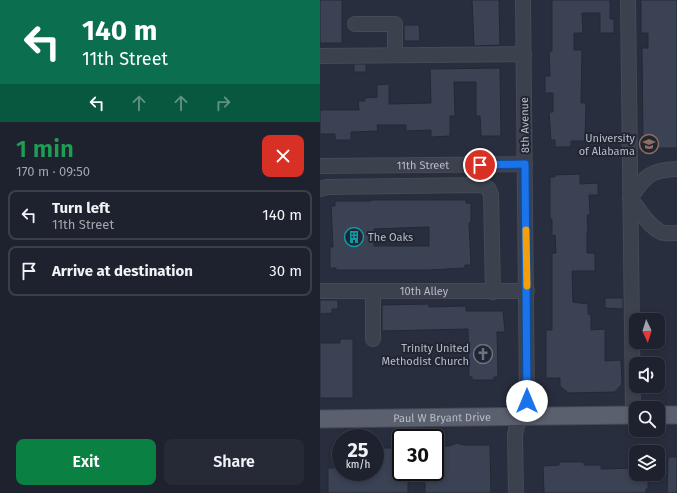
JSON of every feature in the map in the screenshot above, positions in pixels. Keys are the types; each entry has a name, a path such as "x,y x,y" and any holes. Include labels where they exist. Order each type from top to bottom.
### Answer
{"main road":[{"name":"Paul W Bryant Drive","path":"320,419 629,415"},
{"path":"665,415 677,415"}],"street":[{"name":"8th Avenue","path":"516,493 515,435 517,425 523,417 527,401 523,0"},
{"path":"628,0 630,198 633,313"},
{"path":"356,24 395,24 395,56"},
{"path":"320,56 524,54"},
{"name":"11th Street","path":"320,166 525,164"},
{"path":"407,165 408,186"},
{"path":"630,198 642,181 652,173 661,169 677,169"},
{"path":"320,189 327,187 481,185 488,188 491,195 493,292"},
{"path":"630,198 650,224 657,230 662,233 677,233"},
{"name":"10th Alley","path":"320,291 527,291"},
{"path":"373,291 373,339"},
{"path":"634,349 635,401"}],"building":[{"path":"320,0 342,0 342,43 320,43"},
{"path":"472,0 499,0 500,45 474,46"},
{"path":"552,0 610,0 610,19 614,19 614,33 600,33 600,13 582,13 583,33 574,33 574,50 582,50 581,103 586,103 585,141 571,141 571,147 555,147 555,140 551,140 549,112 553,112 553,93 545,93 545,76 550,76 549,51 552,51"},
{"path":"641,0 677,0 677,148 643,148 642,48 648,48 648,33 641,33"},
{"path":"404,25 419,25 420,41 404,41"},
{"path":"354,64 366,64 366,72 354,72"},
{"path":"500,68 501,136 481,136 480,116 476,116 476,82 454,82 455,116 450,116 450,136 431,137 431,130 406,131 406,125 377,125 378,131 351,132 351,140 335,140 335,134 320,134 320,110 359,110 358,101 365,101 365,98 377,97 377,85 389,84 389,104 431,103 430,69"},
{"path":"580,174 580,184 598,183 598,195 589,195 590,215 587,215 587,253 595,253 595,271 572,271 573,302 588,304 588,314 591,315 591,330 605,329 605,361 621,360 622,384 615,392 568,393 560,386 560,378 546,378 546,330 552,330 552,253 556,253 555,235 552,236 552,219 550,219 550,177 555,177 555,175"},
{"name":"The Oaks","path":"466,200 466,203 471,203 471,223 469,223 471,265 465,265 465,268 429,270 336,270 336,268 330,268 330,247 333,247 331,206 335,206 335,201","holes":["429,227 429,246 374,246 374,229"]},
{"path":"605,298 623,298 623,309 605,308"},
{"path":"320,300 338,300 338,309 332,309 332,313 320,314"},
{"name":"Trinity United Methodist Church","path":"429,304 429,307 466,306 466,311 503,311 505,332 497,332 498,377 494,377 494,380 472,380 472,377 469,377 468,329 382,331 382,305"},
{"path":"340,339 353,339 353,398 320,398 320,343 340,343"},
{"path":"457,443 464,445 490,445 491,493 425,493 425,481 444,481 444,446"},
{"path":"384,448 392,448 392,481 408,481 408,493 328,493 328,468 332,468 332,481 384,481"},
{"path":"668,457 677,457 677,493 667,493"},
{"path":"559,462 584,462 584,465 601,465 601,469 629,468 629,481 648,481 648,489 646,489 646,493 544,493 543,466 559,465"}],"slow traffic":[{"path":"526,230 527,286"}],"place":[{"name":"University of Alabama","path":"649,144"},
{"name":"The Oaks","path":"354,237"},
{"name":"Trinity United Methodist Church","path":"483,354"}],"route":[{"path":"480,165 525,164 527,401"}]}
